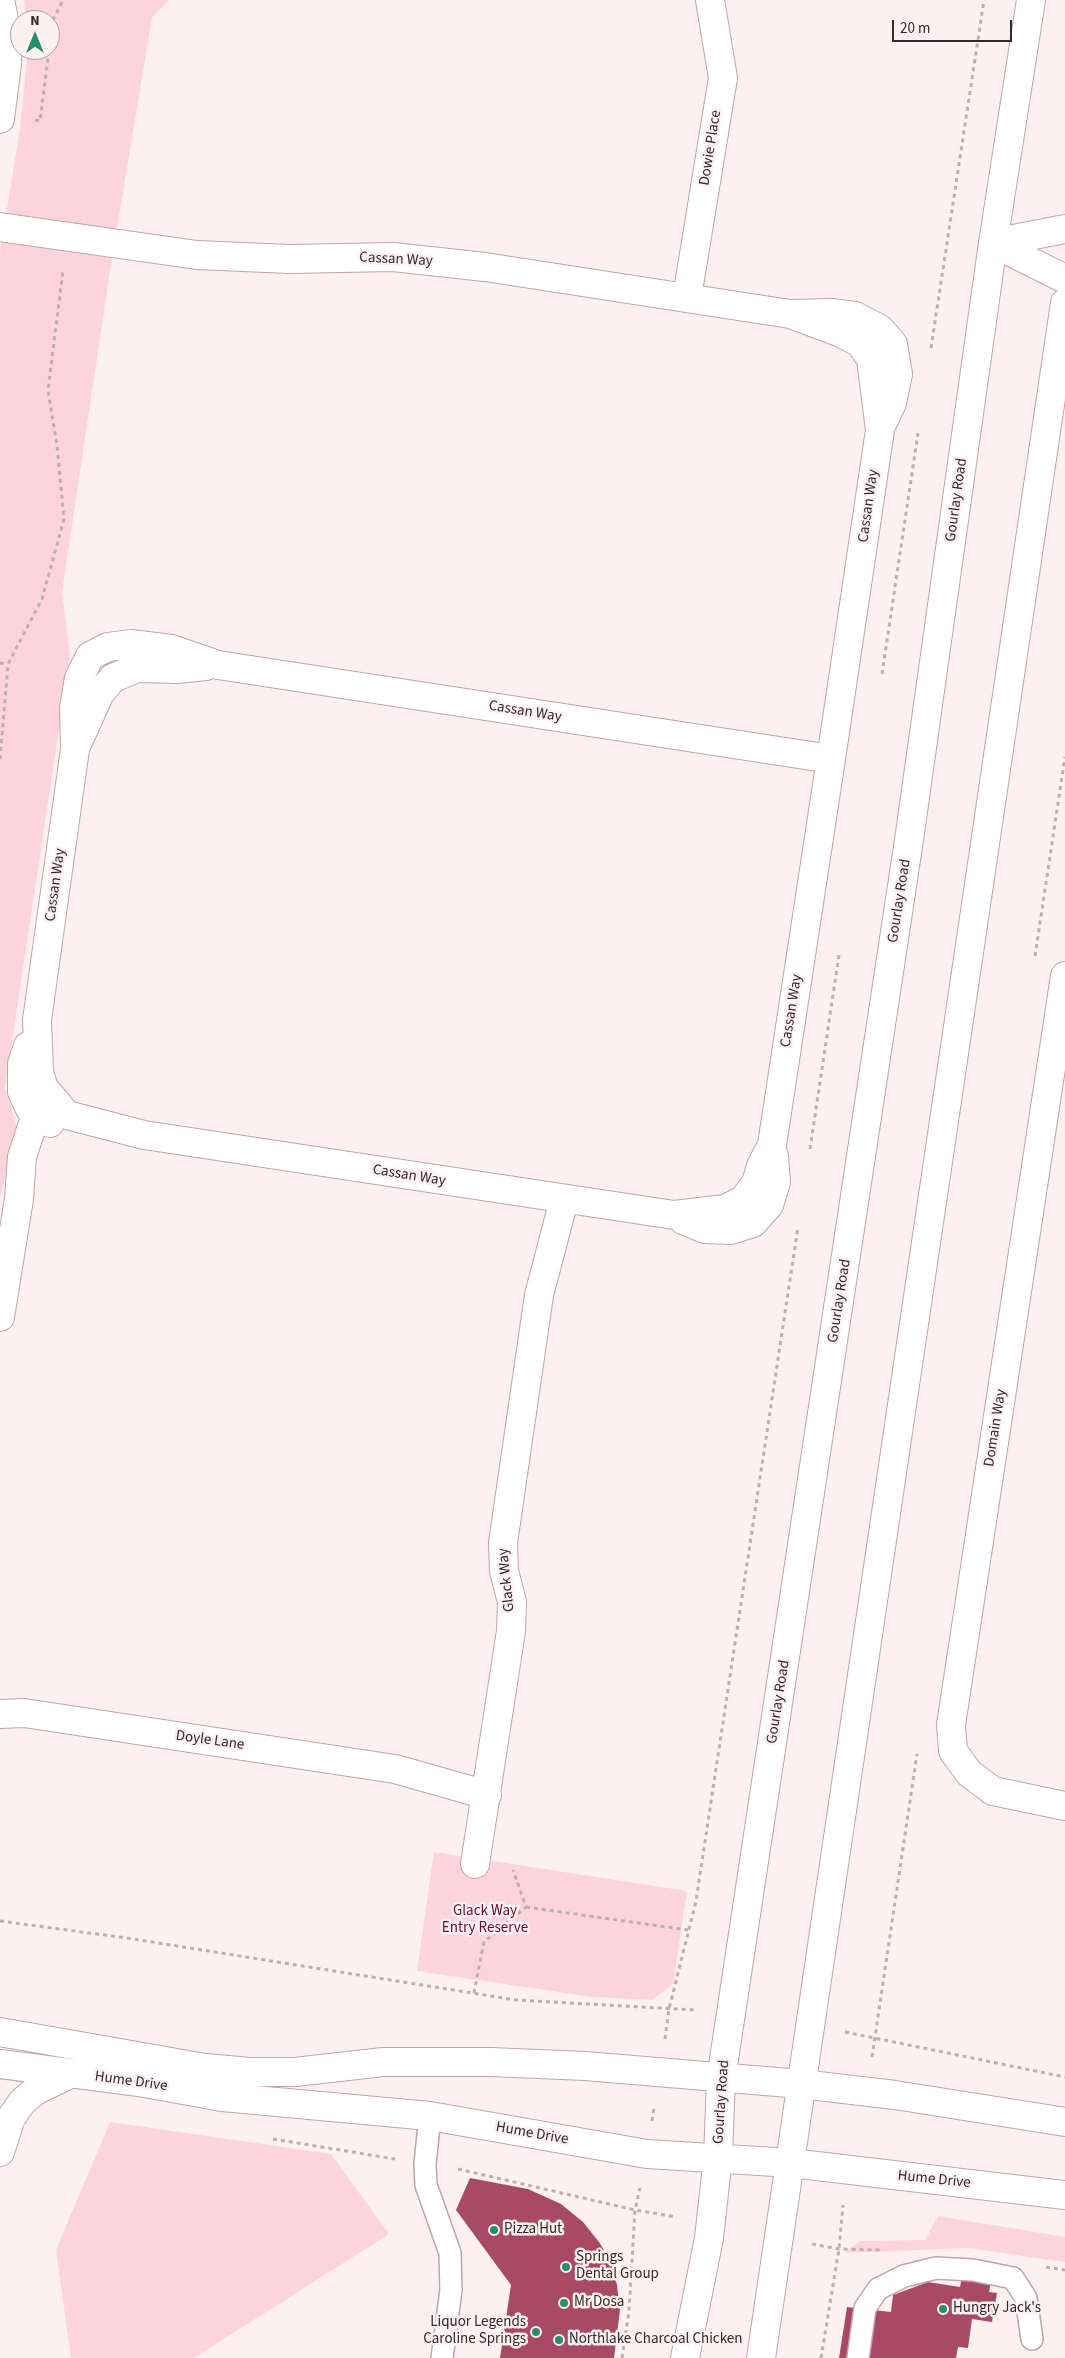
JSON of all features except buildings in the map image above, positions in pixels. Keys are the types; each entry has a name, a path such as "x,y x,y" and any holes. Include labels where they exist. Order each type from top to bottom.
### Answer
{"street":[{"path":"0,0 8,39 7,64 0,118"},
{"name":"Dowie Place","path":"687,297 723,78 710,0"},
{"name":"Gourlay Road","path":"685,2358 710,2222 718,2157 721,2079 909,840 993,244 1032,0"},
{"name":"Cassan Way","path":"0,227 197,255 290,259 393,257 687,297 790,314 841,333 860,344 871,359 880,430 832,759 772,1145 761,1166 756,1182 743,1200 725,1208 674,1215 144,1135 79,1134 63,1131 47,1114 44,1088 39,1072 37,1020 75,749 100,693 113,678 137,668 177,669 218,665 832,759"},
{"path":"993,244 1065,229"},
{"path":"993,244 1065,279"},
{"path":"760,2358 791,2163 801,2084 1065,303"},
{"name":"Domain Way","path":"1065,976 951,1725 953,1751 969,1774 993,1792 1065,1806"},
{"path":"0,1317 19,1199 47,1114"},
{"name":"Glack Way","path":"475,1864 511,1631 512,1602 504,1571 503,1543 552,1198"},
{"name":"Doyle Lane","path":"8,1711 488,1782"},
{"name":"Hume Drive","path":"0,2032 205,2068 250,2072 295,2072 383,2062 491,2062 585,2066 721,2079 801,2084 895,2095 1065,2122"},
{"name":"Hume Drive","path":"0,2064 139,2082 222,2097 430,2116 647,2154 791,2163 1065,2195"},
{"path":"0,2152 11,2118 22,2102 34,2091 70,2074"}],"lane":[{"path":"430,2116 425,2164 426,2185 450,2253 451,2290 442,2358"},
{"path":"858,2358 865,2308 878,2289 904,2276 936,2268 974,2270 1013,2278 1026,2298 1032,2339"}],"path":[{"path":"0,759 8,664 42,599 64,519 57,446 48,390 67,237"},
{"path":"0,663 8,664"},
{"path":"513,1870 526,1908"},
{"path":"474,1993 484,1942 526,1908 688,1930"},
{"path":"0,1921 127,1938 516,2000 731,2014"},
{"path":"810,2026 1065,2077"},
{"path":"268,2139 425,2164 635,2210 710,2222"},
{"path":"779,2237 839,2249 887,2250"},
{"path":"1037,2266 1065,2270"}],"green space":[{"path":"24,0 169,0 152,17 110,271 62,592 70,656 5,1088 18,1130 0,1197 0,252 20,129 27,60 60,60 60,10 25,10"},
{"name":"Glack Way Entry Reserve","path":"434,1852 687,1891 673,1984 652,2000 593,1997 417,1971"},
{"path":"110,2122 331,2154 389,2234 194,2358 71,2358 56,2250"},
{"path":"938,2216 1065,2237 1065,2262 968,2248 844,2253 860,2241 925,2240"}],"place":[{"name":"Pizza Hut","path":"494,2230"},
{"name":"Springs Dental Group","path":"566,2267"},
{"name":"Mr Dosa","path":"564,2303"},
{"name":"Hungry Jack's","path":"943,2309"},
{"name":"Liquor Legends Caroline Springs","path":"536,2332"},
{"name":"Northlake Charcoal Chicken","path":"559,2340"}]}
